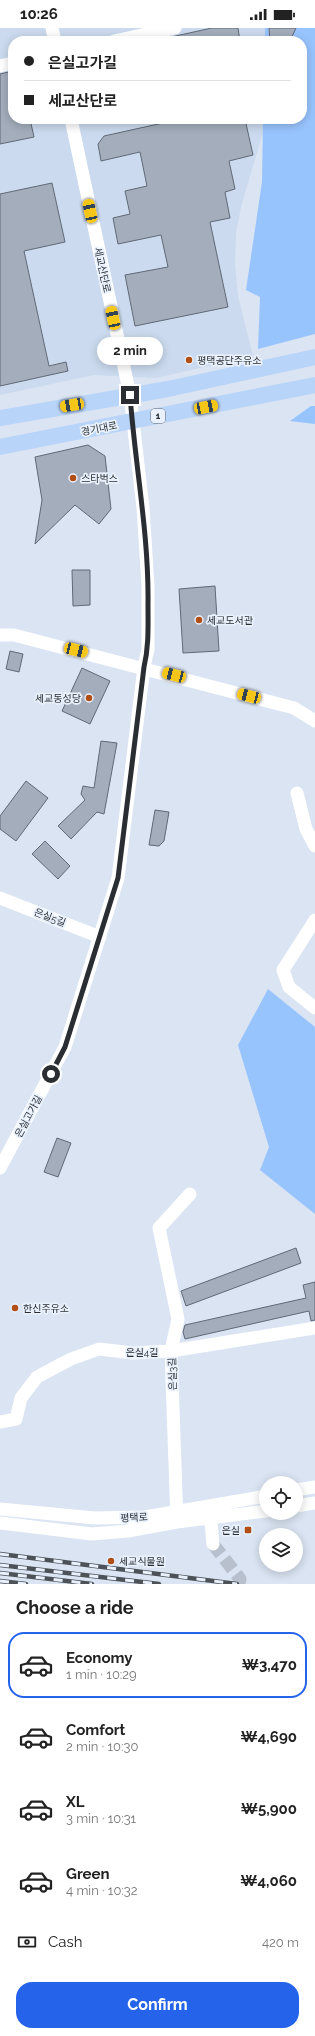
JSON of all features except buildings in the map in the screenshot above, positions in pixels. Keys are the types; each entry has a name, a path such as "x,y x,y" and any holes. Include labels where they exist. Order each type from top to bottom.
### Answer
{"main road":[{"path":"0,418 168,389 315,357"},
{"name":"경기대로","path":"0,447 315,385"}],"street":[{"path":"137,36 175,28"},
{"name":"세교산단로","path":"72,124 130,395 133,422"},
{"name":"은실고가길","path":"0,1168 65,1047 118,878 144,667 148,650 148,586 143,508 133,422"},
{"path":"0,635 14,635 144,667 294,708 315,721"},
{"path":"297,793 306,829 315,846"},
{"name":"은실5길","path":"0,898 100,936"},
{"path":"315,920 283,970 289,987 315,1008"},
{"name":"은실3길","path":"177,1517 171,1351 178,1319 159,1228 190,1194"},
{"name":"은실4길","path":"0,1422 16,1419 21,1398 37,1377 71,1359 99,1349 133,1353 171,1351 315,1328"},
{"path":"303,1489 315,1487"},
{"name":"평택로","path":"210,1513 259,1498"},
{"path":"303,1505 315,1503"},
{"name":"평택로","path":"0,1509 94,1518 177,1517 210,1513 259,1511"},
{"path":"210,1513 213,1544"},
{"name":"평택로","path":"0,1523 92,1534 128,1531 177,1517"}],"shaded area":[{"path":"0,28 301,28 297,36 8,36 8,124 266,124 242,203 236,232 235,265 238,296 253,356 156,378 94,375 0,395"},
{"path":"265,28 315,28 315,334 258,349 260,297 246,290 262,182 263,124 307,124 307,36 265,36"},
{"path":"311,406 315,406 315,424 290,421"},
{"path":"268,989 315,1027 315,1214 260,1170 269,1147 238,1045"}],"tunnel":[{"path":"213,1544 240,1579 239,1584"}],"railway":[{"path":"0,1554 237,1584"},
{"path":"0,1565 159,1584"},
{"path":"0,1573 92,1584"},
{"path":"0,1581 26,1584"}],"place":[{"name":"평택공단주유소","path":"189,360"},
{"name":"스타벅스","path":"73,478"},
{"name":"세교도서관","path":"199,620"},
{"name":"세교동성당","path":"89,698"},
{"name":"한신주유소","path":"15,1308"},
{"name":"은실","path":"248,1530"},
{"name":"세교식물원","path":"111,1561"}],"route":[{"path":"51,1074 65,1047 118,878 144,667 148,650 148,586 143,508 130,395"}]}
